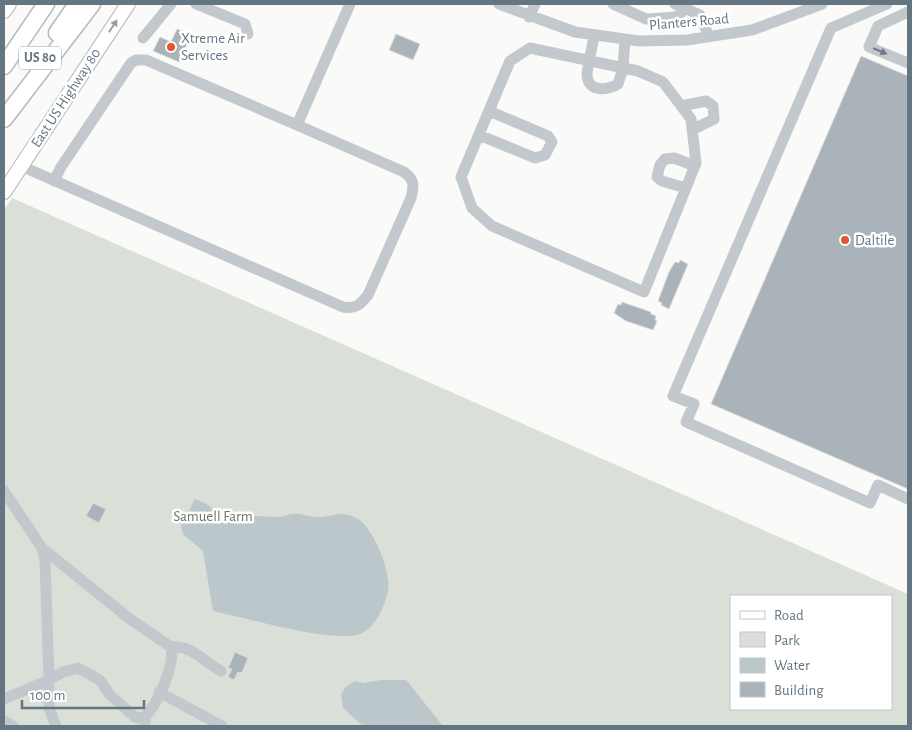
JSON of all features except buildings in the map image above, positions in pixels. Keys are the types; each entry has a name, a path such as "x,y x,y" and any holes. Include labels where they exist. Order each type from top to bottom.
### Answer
{"highway":[{"name":"US 80","path":"4,66 46,4"},
{"name":"US 80","path":"4,112 77,4"},
{"path":"4,119 92,4"}],"main road":[{"path":"4,11 9,4"},
{"name":"East US Highway 80","path":"4,192 128,4"}],"street":[{"path":"143,38 171,4"},
{"path":"196,4 245,24 248,34"},
{"path":"297,125 350,4"},
{"name":"Planters Road","path":"498,4 529,17 575,32 639,41 687,40 752,30 822,4"},
{"path":"529,17 535,4"},
{"path":"613,4 646,18 677,17 680,6 700,15 709,37"},
{"path":"887,4 831,28 673,396 694,404 686,422 870,503 878,485 908,499"},
{"path":"908,12 878,26 869,47 908,63"},
{"path":"594,35 587,75 592,85 600,89 609,90 618,84 623,68 625,39"},
{"path":"530,48 623,68 638,71 663,82 691,119 695,166 644,292 492,226 472,208 461,176 510,61 530,48"},
{"path":"21,166 54,181 343,307 352,309 361,305 368,295 411,198 414,187 412,178 404,172 146,60 136,60 131,63 54,181"},
{"path":"681,106 706,101 714,106 714,119 692,130"},
{"path":"479,135 536,158 545,155 552,142 548,136 489,111"},
{"path":"686,188 662,181 657,177 660,164 665,159 674,158 695,166"},
{"path":"4,491 42,548 59,564 130,619 171,646 182,646 192,650 220,671"},
{"path":"42,548 45,560 45,617 50,708 56,726"},
{"path":"46,583 52,570 59,564"},
{"path":"4,699 63,672 78,668 89,672 100,680 110,696 126,711 145,722 153,708 171,663 173,656 171,646"},
{"path":"159,692 222,726"},
{"path":"4,721 13,726"}],"green space":[{"name":"Samuell Farm","path":"12,198 908,594 908,726 4,726 4,210"}],"water":[{"path":"195,499 207,504 227,521 246,516 278,517 291,514 322,517 344,514 358,519 364,524 375,541 387,573 388,591 384,605 373,624 362,633 356,635 325,635 285,628 213,611 203,551 183,534 181,526"},
{"path":"381,680 406,680 443,726 363,726 343,708 341,694 346,687 355,681 364,683"}],"place":[{"name":"Xtreme Air Services","path":"171,47"},
{"name":"Daltile","path":"845,240"}]}
